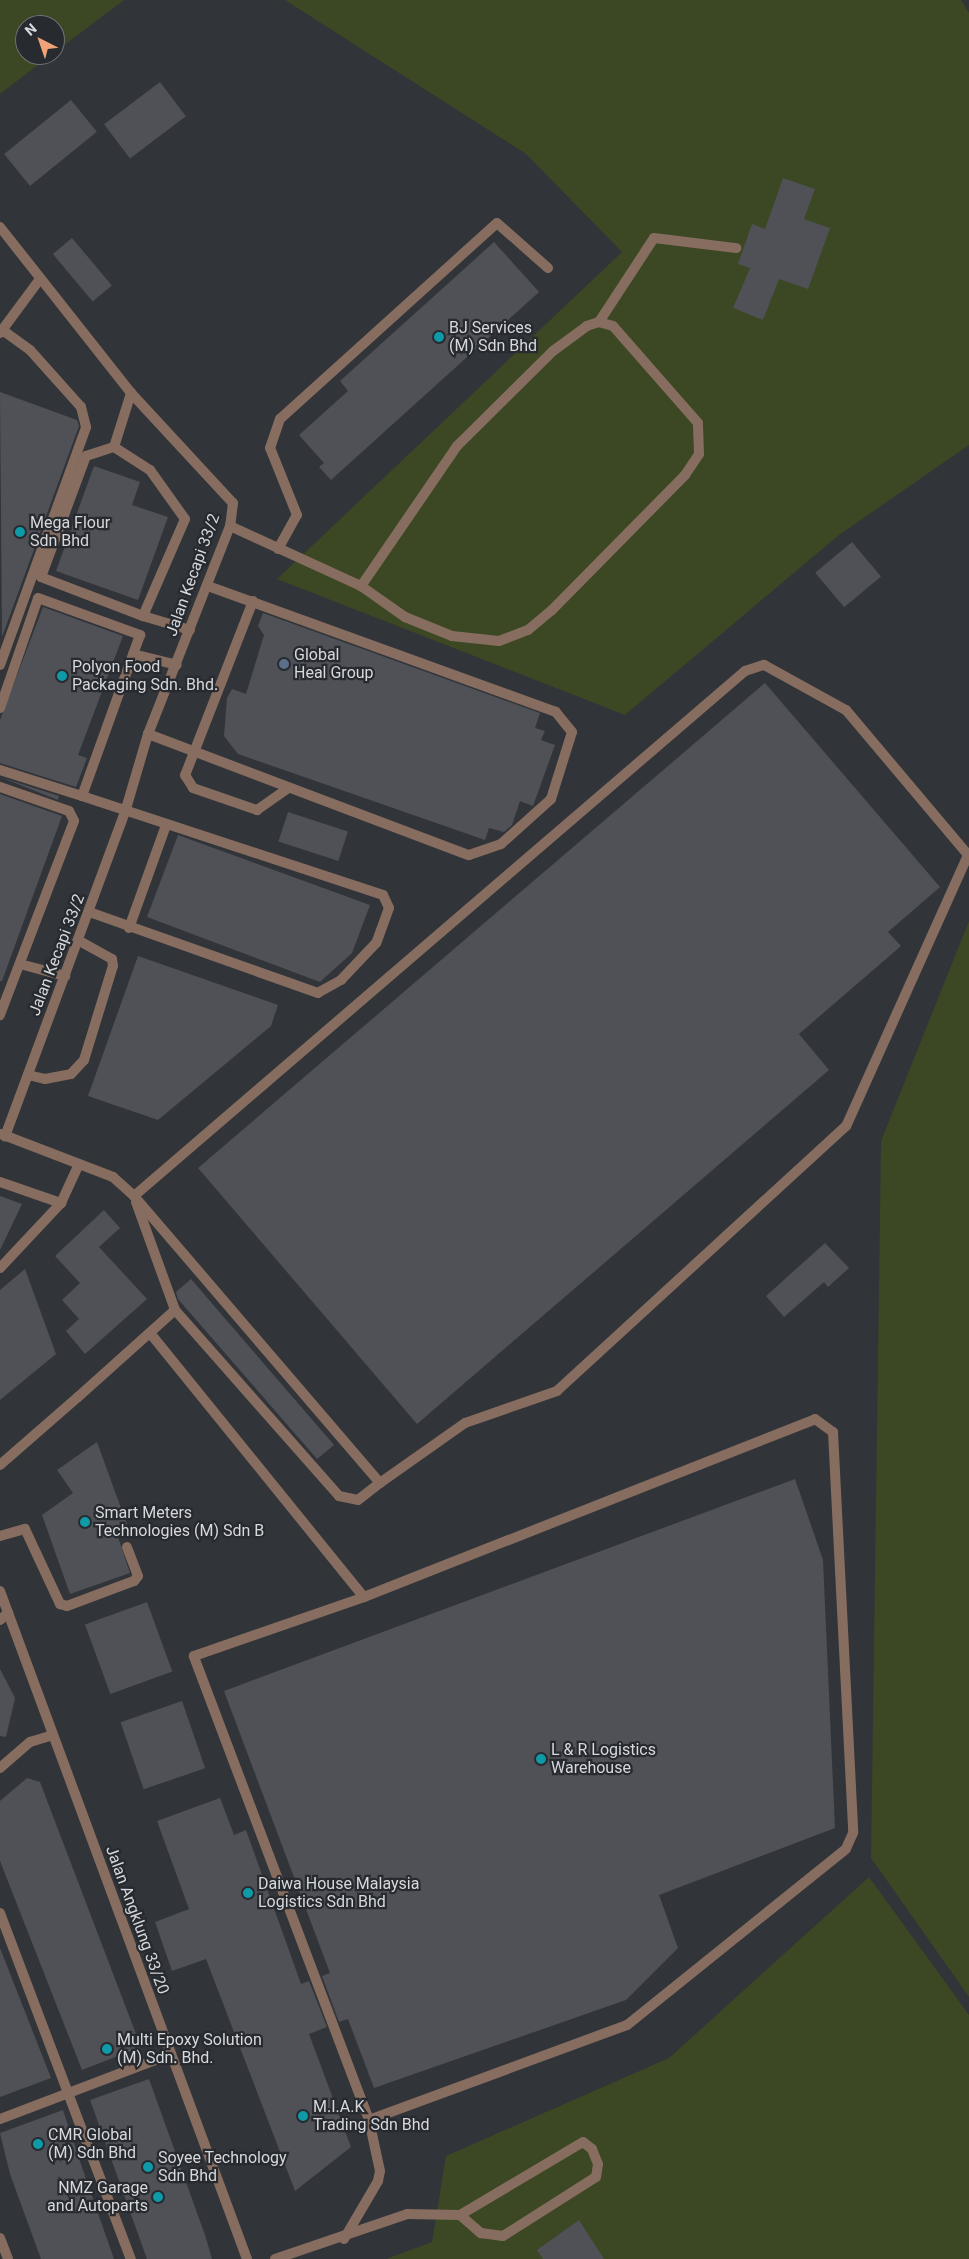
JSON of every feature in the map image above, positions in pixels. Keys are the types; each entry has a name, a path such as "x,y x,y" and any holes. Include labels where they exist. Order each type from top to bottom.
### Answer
{"street":[{"path":"278,550 297,515 270,448 280,419 497,223 548,268"},
{"name":"Jalan Kecapi 33/2","path":"0,228 131,392 233,503 230,526 177,665 148,734 125,812 79,941 3,1135"},
{"path":"361,586 457,446 553,351 600,322 654,238 736,248"},
{"path":"0,665 86,427 81,407 30,350 1,332 40,279"},
{"path":"230,526 278,550 361,586 405,617 452,636 474,642 516,637 550,611 685,475 699,454 698,423 612,326 600,322"},
{"path":"114,447 131,392"},
{"path":"114,447 86,456 41,577 143,616 190,630"},
{"path":"114,447 150,470 185,519 143,616"},
{"path":"148,734 287,789 469,855 501,844 551,799 572,732 556,712 253,601 207,586"},
{"path":"0,708 38,598 140,635 82,796"},
{"path":"253,601 185,775 193,788 257,810 287,789"},
{"path":"133,654 177,665"},
{"path":"764,665 846,710 968,855 846,1126 557,1391 466,1423 358,1500 339,1496 175,1310 134,1196 746,671 764,665"},
{"path":"0,770 383,895 389,908 376,943 341,980 318,993 129,928 89,912"},
{"path":"0,787 69,811 74,820 0,1016"},
{"path":"129,928 166,825"},
{"path":"28,1075 44,1079 71,1074 84,1060 113,966 112,959 79,941"},
{"path":"20,964 64,976"},
{"path":"3,1135 113,1177 134,1196 380,1484"},
{"path":"0,1268 61,1203 79,1164"},
{"path":"0,1182 61,1203"},
{"path":"0,1465 78,1398 175,1310"},
{"path":"150,1332 364,1597"},
{"path":"344,2239 378,2181 380,2171 369,2120 194,1656 364,1597 816,1419 833,1432 854,1833 846,1850 627,2025 369,2120"},
{"path":"0,1536 25,1529 60,1604 67,1606 134,1581 138,1576 128,1547"},
{"name":"Jalan Angklung 33/20","path":"0,1591 246,2259"},
{"path":"0,1620 8,1613"},
{"path":"0,1768 30,1742 53,1735"},
{"path":"0,1913 131,2259"},
{"path":"0,2119 171,2054"},
{"path":"275,2259 344,2239 406,2214 460,2215 583,2142 592,2149 598,2164 596,2176 503,2236 481,2233 460,2215"},
{"path":"0,2238 8,2259"}],"green space":[{"path":"0,0 124,0 65,44 65,15 15,15 15,65 38,65 0,94"},
{"path":"285,0 961,0 969,13 969,445 839,535 625,715 277,579 622,252 526,154"},
{"path":"969,921 969,1997 871,1858 881,1141"},
{"path":"869,1877 969,2015 969,2259 386,2259 432,2242 446,2156 669,2058"}],"building":[{"path":"160,82 186,116 130,158 104,124"},
{"path":"71,100 97,132 30,186 4,154"},
{"path":"783,178 815,189 804,219 830,228 808,289 779,279 763,320 733,308 750,268 738,264 752,224 765,229"},
{"path":"72,238 112,285 93,302 53,254"},
{"name":"BJ Services (M) Sdn Bhd","path":"494,242 539,292 331,480 319,467 324,463 299,435 348,391 340,381"},
{"name":"Mega Flour Sdn Bhd","path":"0,392 77,420 79,426 2,637"},
{"path":"94,466 140,482 132,505 168,517 138,600 56,571"},
{"path":"852,542 881,576 844,607 815,573"},
{"name":"Polyon Food Packaging Sdn. Bhd.","path":"43,607 123,636 78,755 87,758 76,787 0,763 0,720"},
{"path":"263,613 540,713 535,728 545,731 541,740 555,745 533,806 520,801 512,825 504,832 489,828 485,840 238,754 224,736 227,698 232,689 246,694 264,635 258,626"},
{"path":"765,683 940,887 888,932 901,946 799,1034 829,1070 417,1424 198,1168"},
{"path":"0,777 59,796 58,800"},
{"path":"0,794 62,816 2,981 0,981"},
{"path":"288,812 348,831 338,861 278,841"},
{"path":"178,835 370,905 352,953 320,982 147,917"},
{"path":"138,956 278,1005 271,1026 158,1120 88,1096"},
{"path":"0,1196 22,1204 0,1250"},
{"path":"104,1210 120,1228 99,1247 147,1299 85,1354 66,1331 79,1319 62,1300 80,1283 55,1256"},
{"path":"825,1243 849,1268 828,1287 824,1282 784,1317 766,1296"},
{"path":"25,1269 56,1354 0,1400 0,1290"},
{"path":"191,1279 334,1445 317,1459 178,1299 176,1292"},
{"name":"Smart Meters Technologies (M) Sdn B","path":"97,1442 129,1530 117,1534 130,1573 70,1594 42,1515 73,1493 57,1470"},
{"name":"L & R Logistics Warehouse","path":"795,1479 823,1560 835,1828 659,1895 678,1948 626,2000 374,2088 348,2019 339,2022 322,1976 330,1973 224,1691"},
{"path":"147,1602 172,1672 110,1694 85,1625"},
{"path":"0,1669 15,1698 6,1737 0,1736"},
{"path":"182,1701 205,1768 144,1789 121,1722"},
{"path":"27,1778 40,1782 141,2047 82,2070 0,1861 0,1801"},
{"path":"220,1798 234,1835 246,1830 301,1984 309,1981 327,2027 309,2034 351,2147 295,2191 206,1959 172,1971 155,1922 189,1909 157,1821"},
{"path":"0,1948 51,2078 0,2097"},
{"path":"149,2079 212,2259 147,2259 90,2100"},
{"path":"63,2110 114,2259 41,2259 10,2174 0,2133"},
{"path":"579,2220 604,2259 543,2259 537,2250"}],"place":[{"name":"BJ Services (M) Sdn Bhd","path":"439,337"},
{"name":"Mega Flour Sdn Bhd","path":"20,532"},
{"name":"Global Heal Group","path":"284,664"},
{"name":"Polyon Food Packaging Sdn. Bhd.","path":"62,676"},
{"name":"Smart Meters Technologies (M) Sdn B","path":"85,1522"},
{"name":"L & R Logistics Warehouse","path":"541,1759"},
{"name":"Daiwa House Malaysia Logistics Sdn Bhd","path":"248,1893"},
{"name":"Multi Epoxy Solution (M) Sdn. Bhd.","path":"107,2049"},
{"name":"M.I.A.K Trading Sdn Bhd","path":"303,2116"},
{"name":"CMR Global (M) Sdn Bhd","path":"38,2144"},
{"name":"Soyee Technology Sdn Bhd","path":"148,2167"},
{"name":"NMZ Garage and Autoparts","path":"158,2197"}]}
